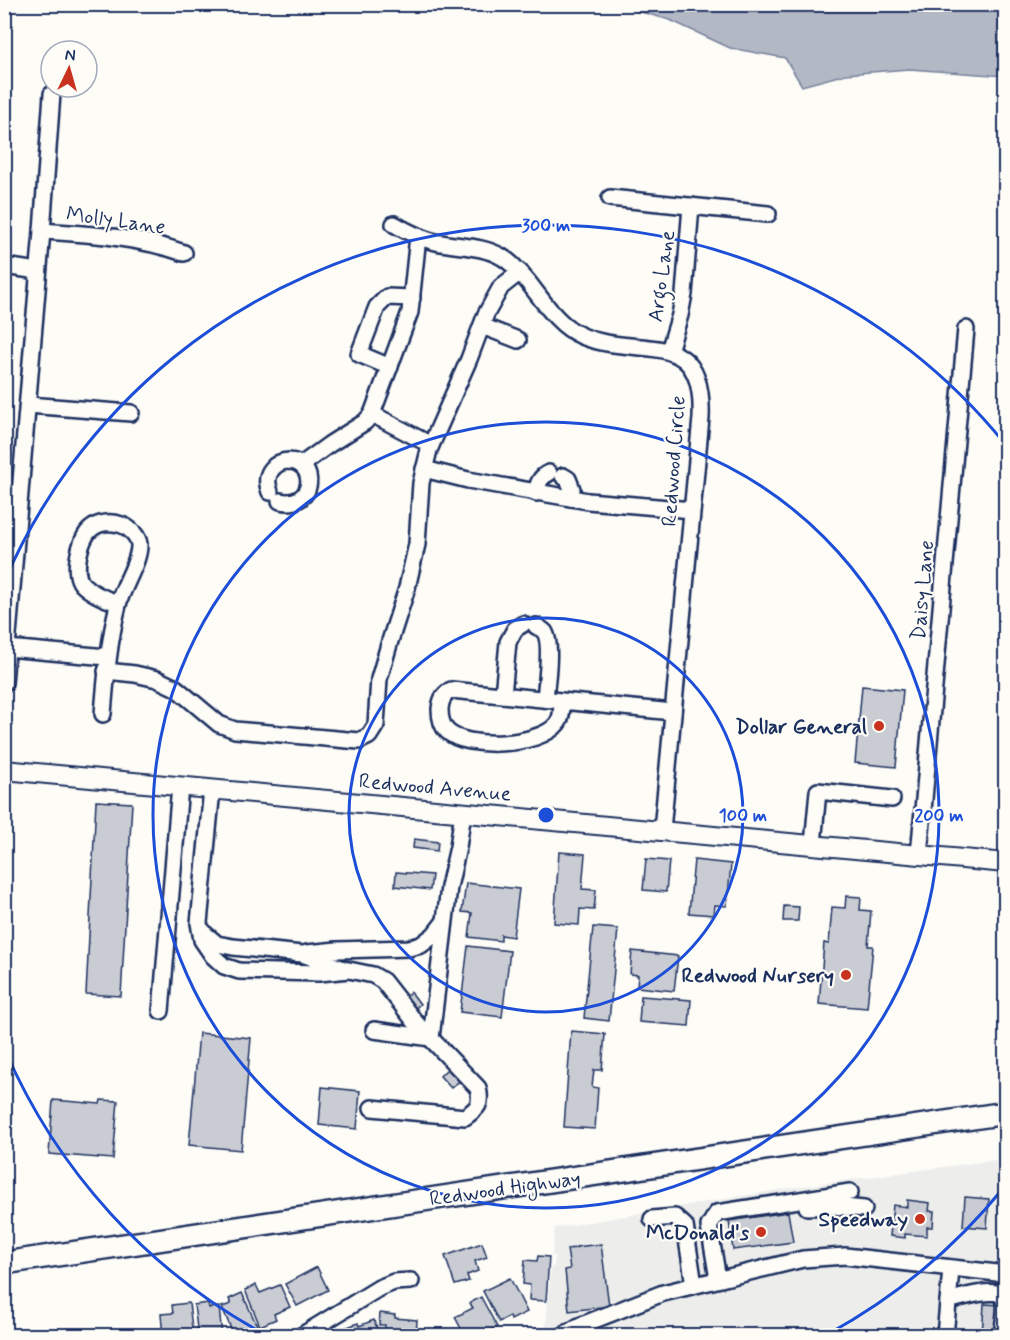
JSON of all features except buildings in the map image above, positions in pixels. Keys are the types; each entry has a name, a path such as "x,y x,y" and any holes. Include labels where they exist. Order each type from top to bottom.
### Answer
{"highway":[{"name":"Redwood Highway","path":"4,1263 1005,1113"}],"main road":[{"name":"Redwood Avenue","path":"4,770 1005,863"}],"street":[{"path":"4,683 52,99"},
{"path":"610,198 768,214"},
{"name":"Argo Lane","path":"669,351 684,294 692,206"},
{"path":"394,224 435,242 490,251 504,258 520,272 552,313 567,327 582,336 615,344 669,351"},
{"name":"Molly Lane","path":"42,231 139,241 184,253"},
{"path":"301,465 365,422 372,414 410,312 418,236"},
{"path":"4,266 38,271"},
{"path":"7,648 107,664 156,679 176,688 219,724 235,730 359,741 369,736 376,725 380,680 407,588 417,544 421,483 431,445 486,314 501,287 520,272"},
{"path":"390,367 358,354 377,308 387,297 412,298"},
{"path":"482,326 518,340"},
{"name":"Daisy Lane","path":"919,855 966,329"},
{"name":"Redwood Circle","path":"662,830 702,401 698,382 690,366 677,354 669,351"},
{"path":"28,405 131,413"},
{"path":"372,414 431,445"},
{"path":"281,462 295,462 301,465 306,470 309,483 304,495 287,503 275,496 267,485 270,471 281,462"},
{"path":"424,470 588,501 692,510"},
{"path":"536,493 540,479 544,475 556,475 568,479 572,489 571,498"},
{"path":"103,714 107,664 118,603 135,561 139,543 134,533 122,525 103,522 90,529 82,542 78,559 78,576 82,584 100,597 118,603"},
{"path":"503,695 508,642 515,629 529,625 544,631 549,643 545,699"},
{"path":"562,701 562,713 557,724 530,739 512,743 466,741 447,731 441,723 441,701 444,694 451,690 545,699 673,712"},
{"path":"161,1011 180,786"},
{"path":"212,789 199,923 202,940 213,956 224,966 239,971 319,973 349,970"},
{"path":"813,844 818,791 892,799"},
{"path":"431,1038 449,887 463,812"},
{"path":"199,923 206,934 217,944 302,954 337,950 409,948 421,945 434,935 445,920"},
{"path":"302,954 349,970 373,975 383,981 416,1023 478,1088 481,1099 476,1109 465,1117 372,1108"},
{"path":"374,1030 431,1038"},
{"path":"718,1279 709,1226 717,1214 850,1192"},
{"path":"733,1211 750,1216 833,1206 864,1209"},
{"path":"652,1219 675,1217 685,1226 694,1285"},
{"path":"562,1335 663,1293 803,1259 845,1256 1005,1274"},
{"path":"945,1335 951,1269"},
{"path":"301,1335 379,1288 394,1282 411,1281"},
{"path":"948,1301 992,1291 1000,1293 1004,1297 1005,1305 1002,1335"}],"shaded area":[{"path":"615,5 1005,5 1005,76 909,69 846,74 802,86 785,58 730,48 670,20"},
{"path":"1005,1160 1005,1335 545,1336 551,1267 554,1267 555,1256 552,1255 555,1228 789,1188"}],"place":[{"name":"Dollar General","path":"879,726"},
{"name":"Redwood Nursery","path":"846,975"},
{"name":"Speedway","path":"920,1219"},
{"name":"McDonald's","path":"761,1232"}]}
